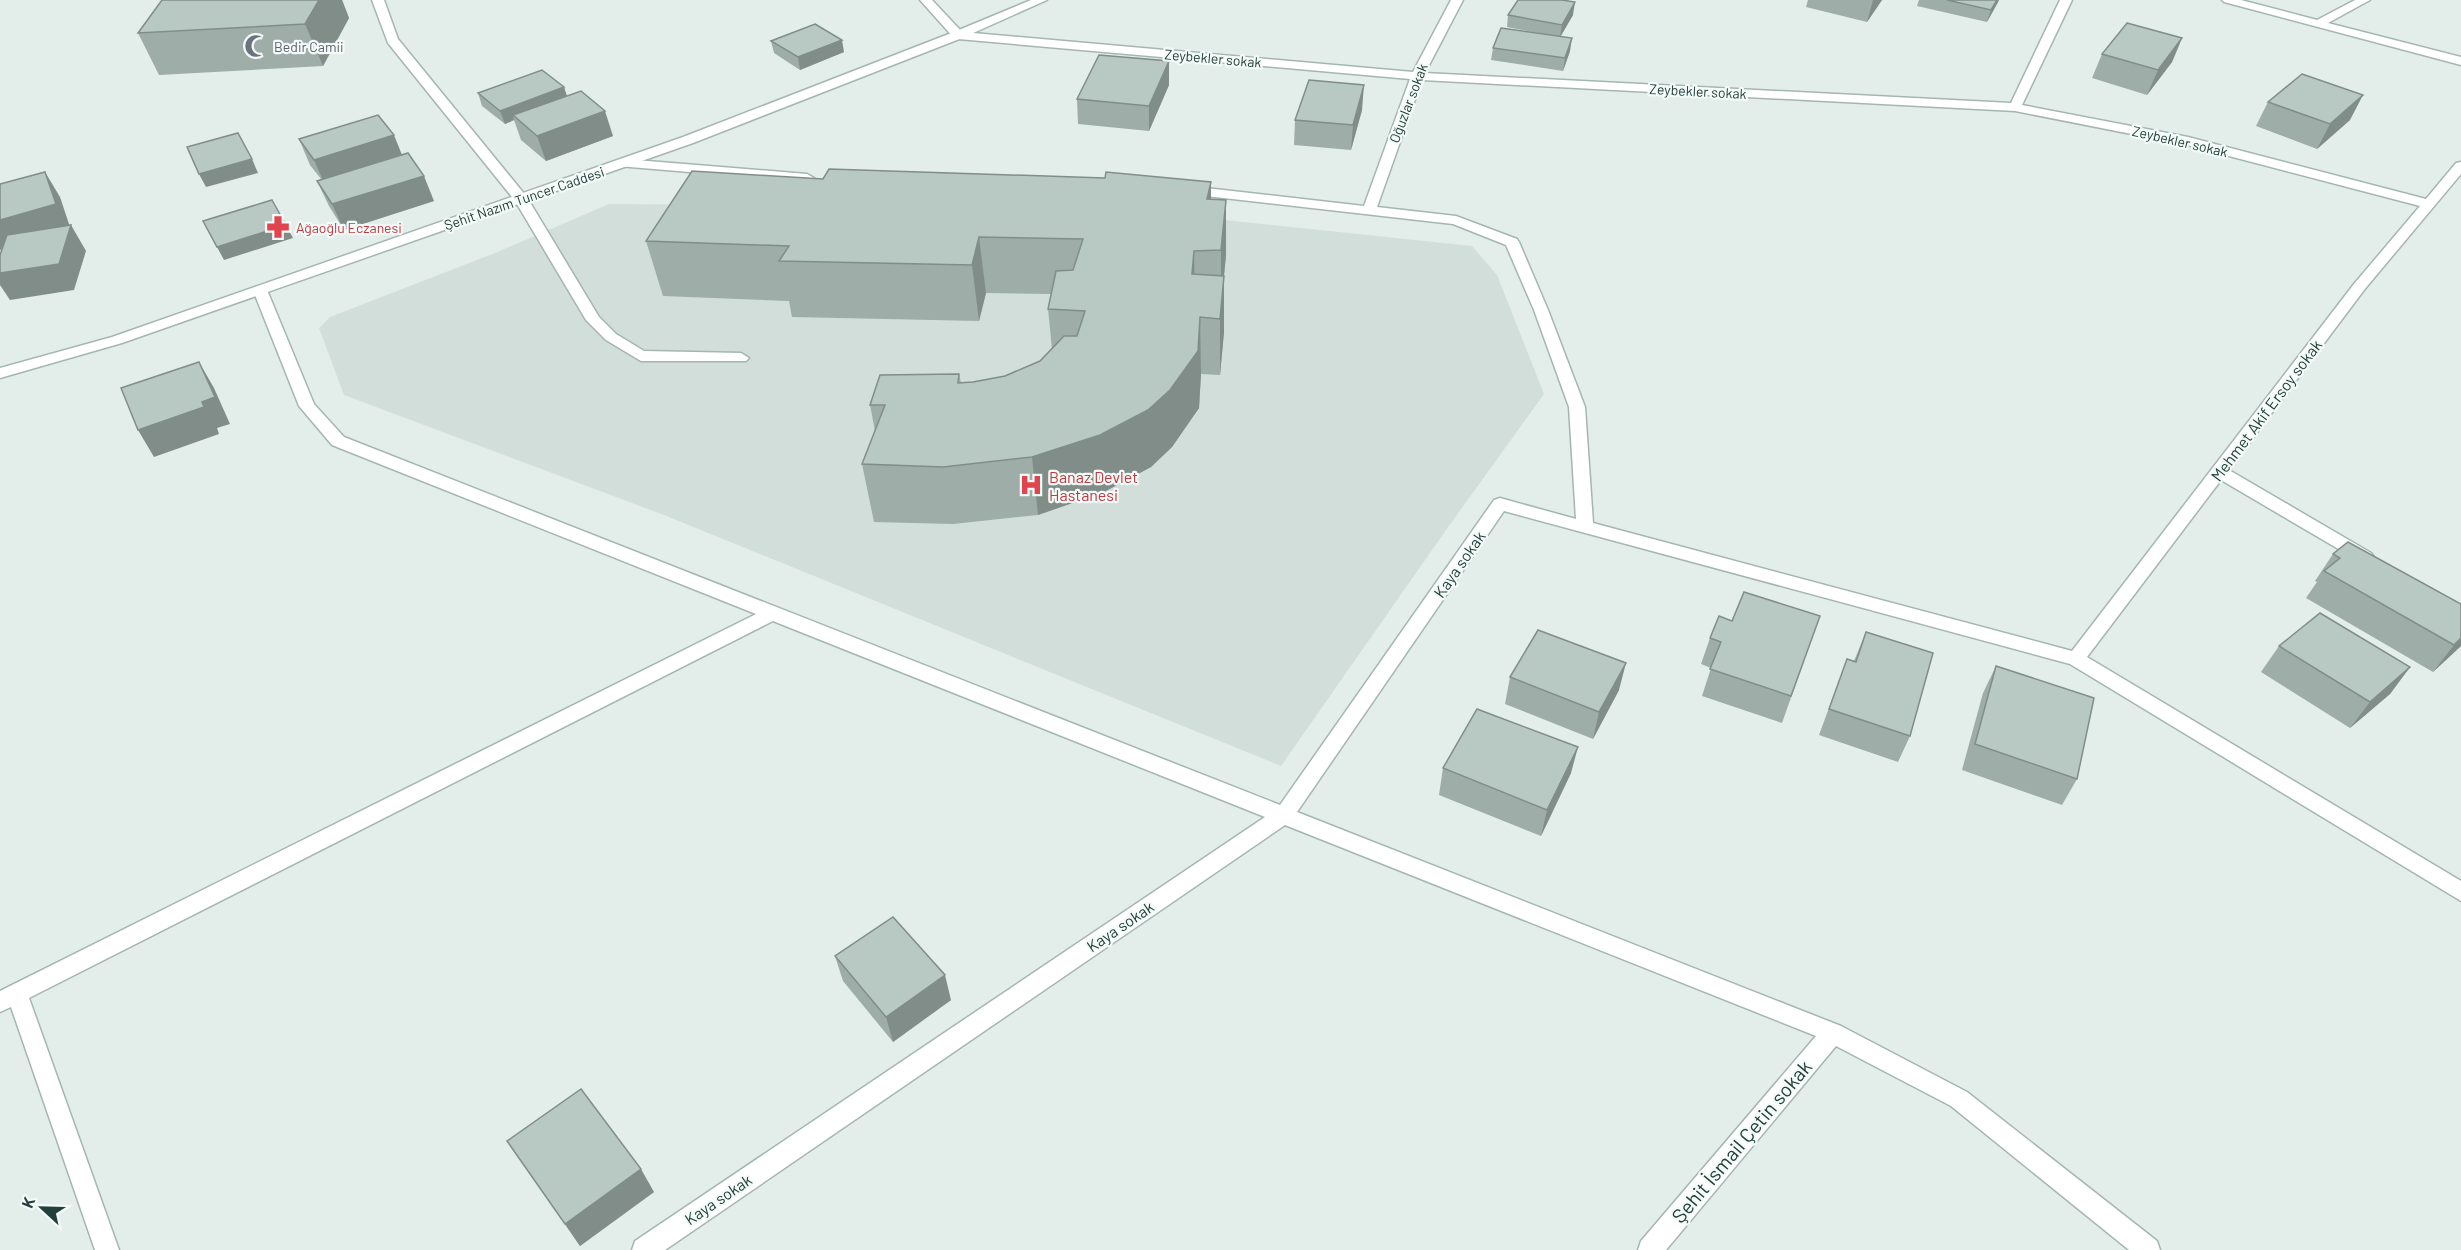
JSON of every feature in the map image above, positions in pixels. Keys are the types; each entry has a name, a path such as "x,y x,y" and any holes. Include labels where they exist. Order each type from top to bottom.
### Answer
{"street":[{"path":"378,0 392,40 521,199 593,320 611,336 641,356 741,358"},
{"path":"926,0 958,35"},
{"name":"Şehit Nazım Tuncer Caddesi","path":"0,373 117,340 623,163 958,35 1041,0"},
{"name":"Oğuzlar sokak","path":"1369,211 1417,76 1456,0"},
{"path":"2015,107 2066,0"},
{"path":"2228,0 2461,61"},
{"path":"2319,23 2364,0"},
{"name":"Zeybekler sokak","path":"958,35 1417,76 2015,107 2188,141 2429,204"},
{"path":"623,163 820,180"},
{"name":"Mehmet Akif Ersoy sokak","path":"2076,660 2359,287 2461,166"},
{"path":"1179,190 1456,220 1512,242 1541,310 1577,407 1585,527 2076,660 2461,892"},
{"path":"261,290 307,406 338,441 1285,814 1833,1033 1959,1099 2148,1250"},
{"path":"2219,471 2380,566"},
{"name":"Kaya sokak","path":"644,1250 1285,814 1500,504 1585,527"},
{"path":"107,1250 8,998 773,613"},
{"name":"Şehit İsmail Çetin sokak","path":"1650,1250 1833,1033"}],"shaded area":[{"name":"Banaz Devlet Hastanesi","path":"609,204 1101,207 1472,246 1497,275 1544,394 1281,766 664,515 344,395 319,328 330,317 495,253"}],"building":[{"path":"162,0 319,0 305,24 138,33"},
{"path":"1518,0 1575,2 1562,25 1508,15"},
{"path":"1947,0 1997,0 1991,10"},
{"path":"2127,23 2182,38 2158,70 2102,54"},
{"path":"815,24 842,40 798,57 771,41"},
{"path":"1501,28 1572,38 1565,58 1493,48"},
{"path":"1099,55 1169,61 1149,106 1077,99"},
{"path":"542,70 564,87 500,111 478,93"},
{"path":"2302,74 2363,95 2330,124 2268,102"},
{"path":"1309,80 1364,85 1353,125 1295,120"},
{"path":"581,91 605,111 537,136 513,115"},
{"path":"378,115 394,135 314,160 299,139"},
{"path":"238,133 252,159 199,174 187,147"},
{"path":"408,153 424,176 332,204 317,181"},
{"path":"829,169 1105,178 1106,172 1211,182 1207,199 1226,200 1221,250 1194,251 1192,274 1224,276 1220,319 1200,317 1198,351 1170,390 1148,410 1100,435 1032,457 943,467 862,464 885,405 870,405 880,375 959,374 958,383 1005,376 1040,361 1064,336 1077,336 1085,311 1048,309 1056,271 1073,270 1083,239 979,237 972,265 779,261 789,246 646,241 692,171 823,179"},
{"path":"45,172 56,204 0,220 0,184"},
{"path":"272,200 286,225 217,247 203,221"},
{"path":"71,225 59,264 0,273 0,255 7,235"},
{"path":"199,362 215,397 202,402 204,407 138,430 121,388"},
{"path":"2348,542 2461,604 2461,638 2454,645 2324,571 2340,558 2333,554"},
{"path":"1744,592 1820,616 1791,696 1710,669 1721,642 1710,638 1719,616 1732,621"},
{"path":"2320,613 2410,667 2370,702 2279,646"},
{"path":"1538,630 1626,663 1599,712 1510,677"},
{"path":"1866,632 1933,653 1910,736 1829,709 1847,659 1856,662"},
{"path":"1996,666 2094,698 2077,779 1975,744"},
{"path":"1477,709 1578,747 1547,810 1443,768"},
{"path":"893,917 945,975 886,1017 835,956"},
{"path":"581,1089 641,1169 565,1224 507,1141"}],"place":[{"name":"Bedir Camii","path":"256,46"},
{"name":"Ağaoğlu Eczanesi","path":"278,227"},
{"name":"Banaz Devlet Hastanesi","path":"1031,485"}]}
